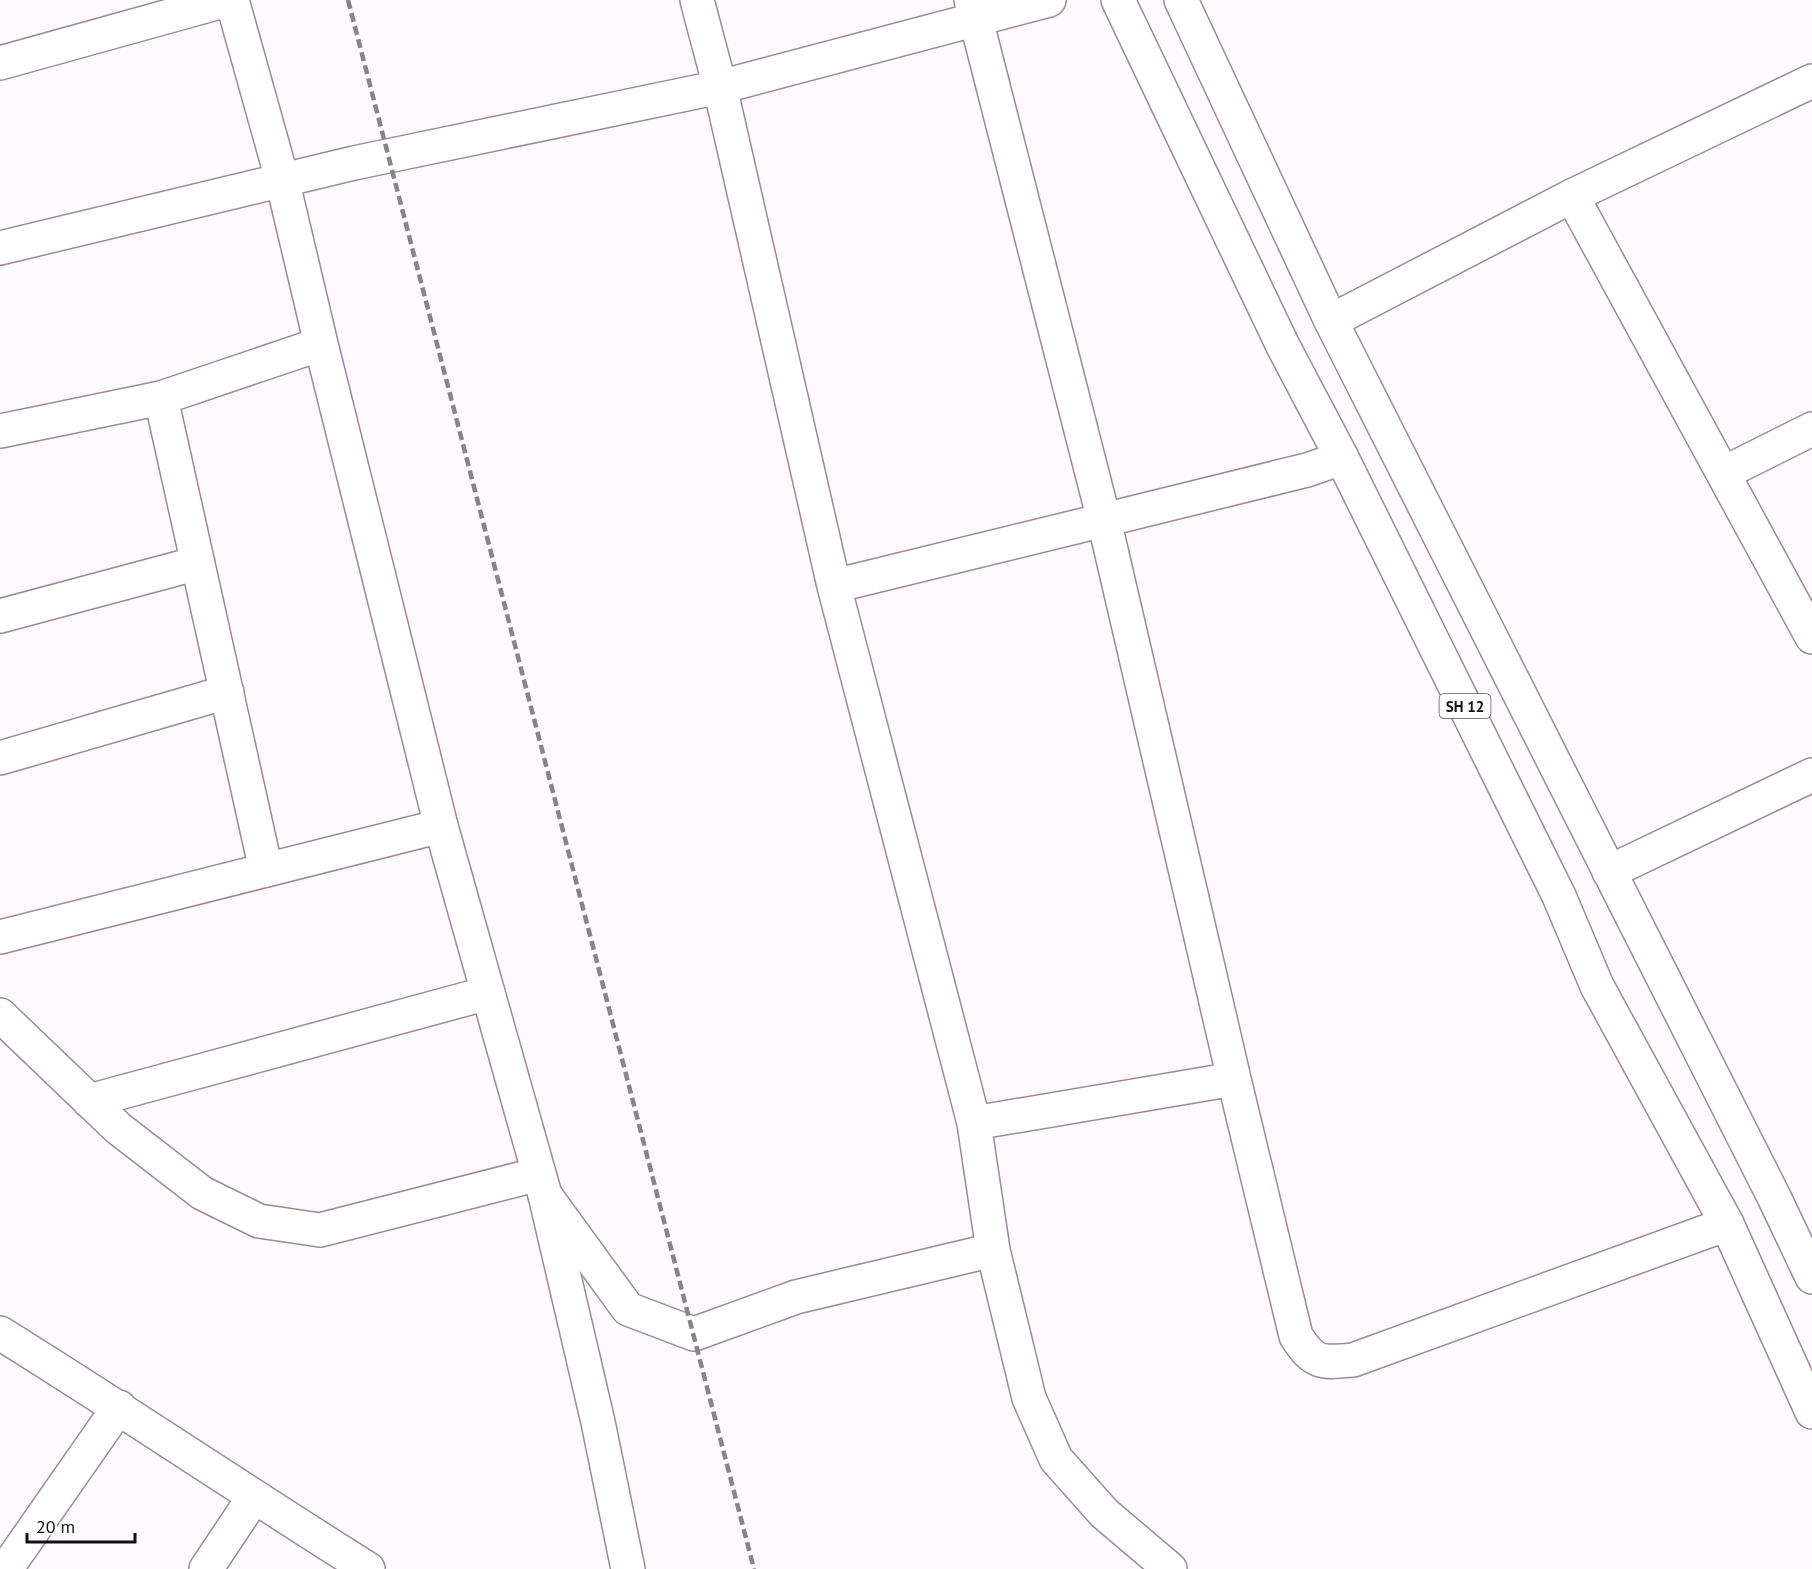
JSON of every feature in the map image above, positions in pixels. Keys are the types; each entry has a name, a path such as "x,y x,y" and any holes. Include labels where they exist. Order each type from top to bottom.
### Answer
{"street":[{"path":"0,63 227,0"},
{"path":"232,0 282,179 441,826 542,1185 598,1422 628,1569"},
{"path":"697,0 720,87 834,586 974,1124 993,1250 1029,1398 1056,1459 1104,1513 1170,1569"},
{"path":"0,248 282,179 720,87 974,10 1049,0"},
{"name":"SH 12","path":"1118,0 1282,346 1342,458 1559,896 1597,986 1727,1224 1812,1412"},
{"path":"1181,0 1331,321 1774,1197 1812,1277"},
{"path":"974,10 1104,520 1296,1336 1307,1354 1319,1360 1333,1362 1353,1360 1727,1224"},
{"path":"1331,321 1572,196 1812,81"},
{"path":"1572,196 1812,637"},
{"path":"0,430 161,398 321,344"},
{"path":"161,398 266,870"},
{"path":"1724,473 1812,429"},
{"path":"834,586 1306,470 1342,458"},
{"path":"0,616 198,564"},
{"path":"0,758 227,692"},
{"path":"1609,872 1812,775"},
{"path":"0,937 441,826"},
{"path":"89,1101 488,993"},
{"path":"0,1015 118,1128 202,1193 260,1221 320,1230 542,1185"},
{"path":"974,1124 1234,1079"},
{"path":"542,1185 628,1308 694,1335 796,1297 993,1250"},
{"path":"0,1333 119,1407 254,1497 368,1569"},
{"path":"10,1547 119,1407"},
{"path":"206,1569 254,1497"}],"railway":[{"path":"348,0 754,1569"}]}
